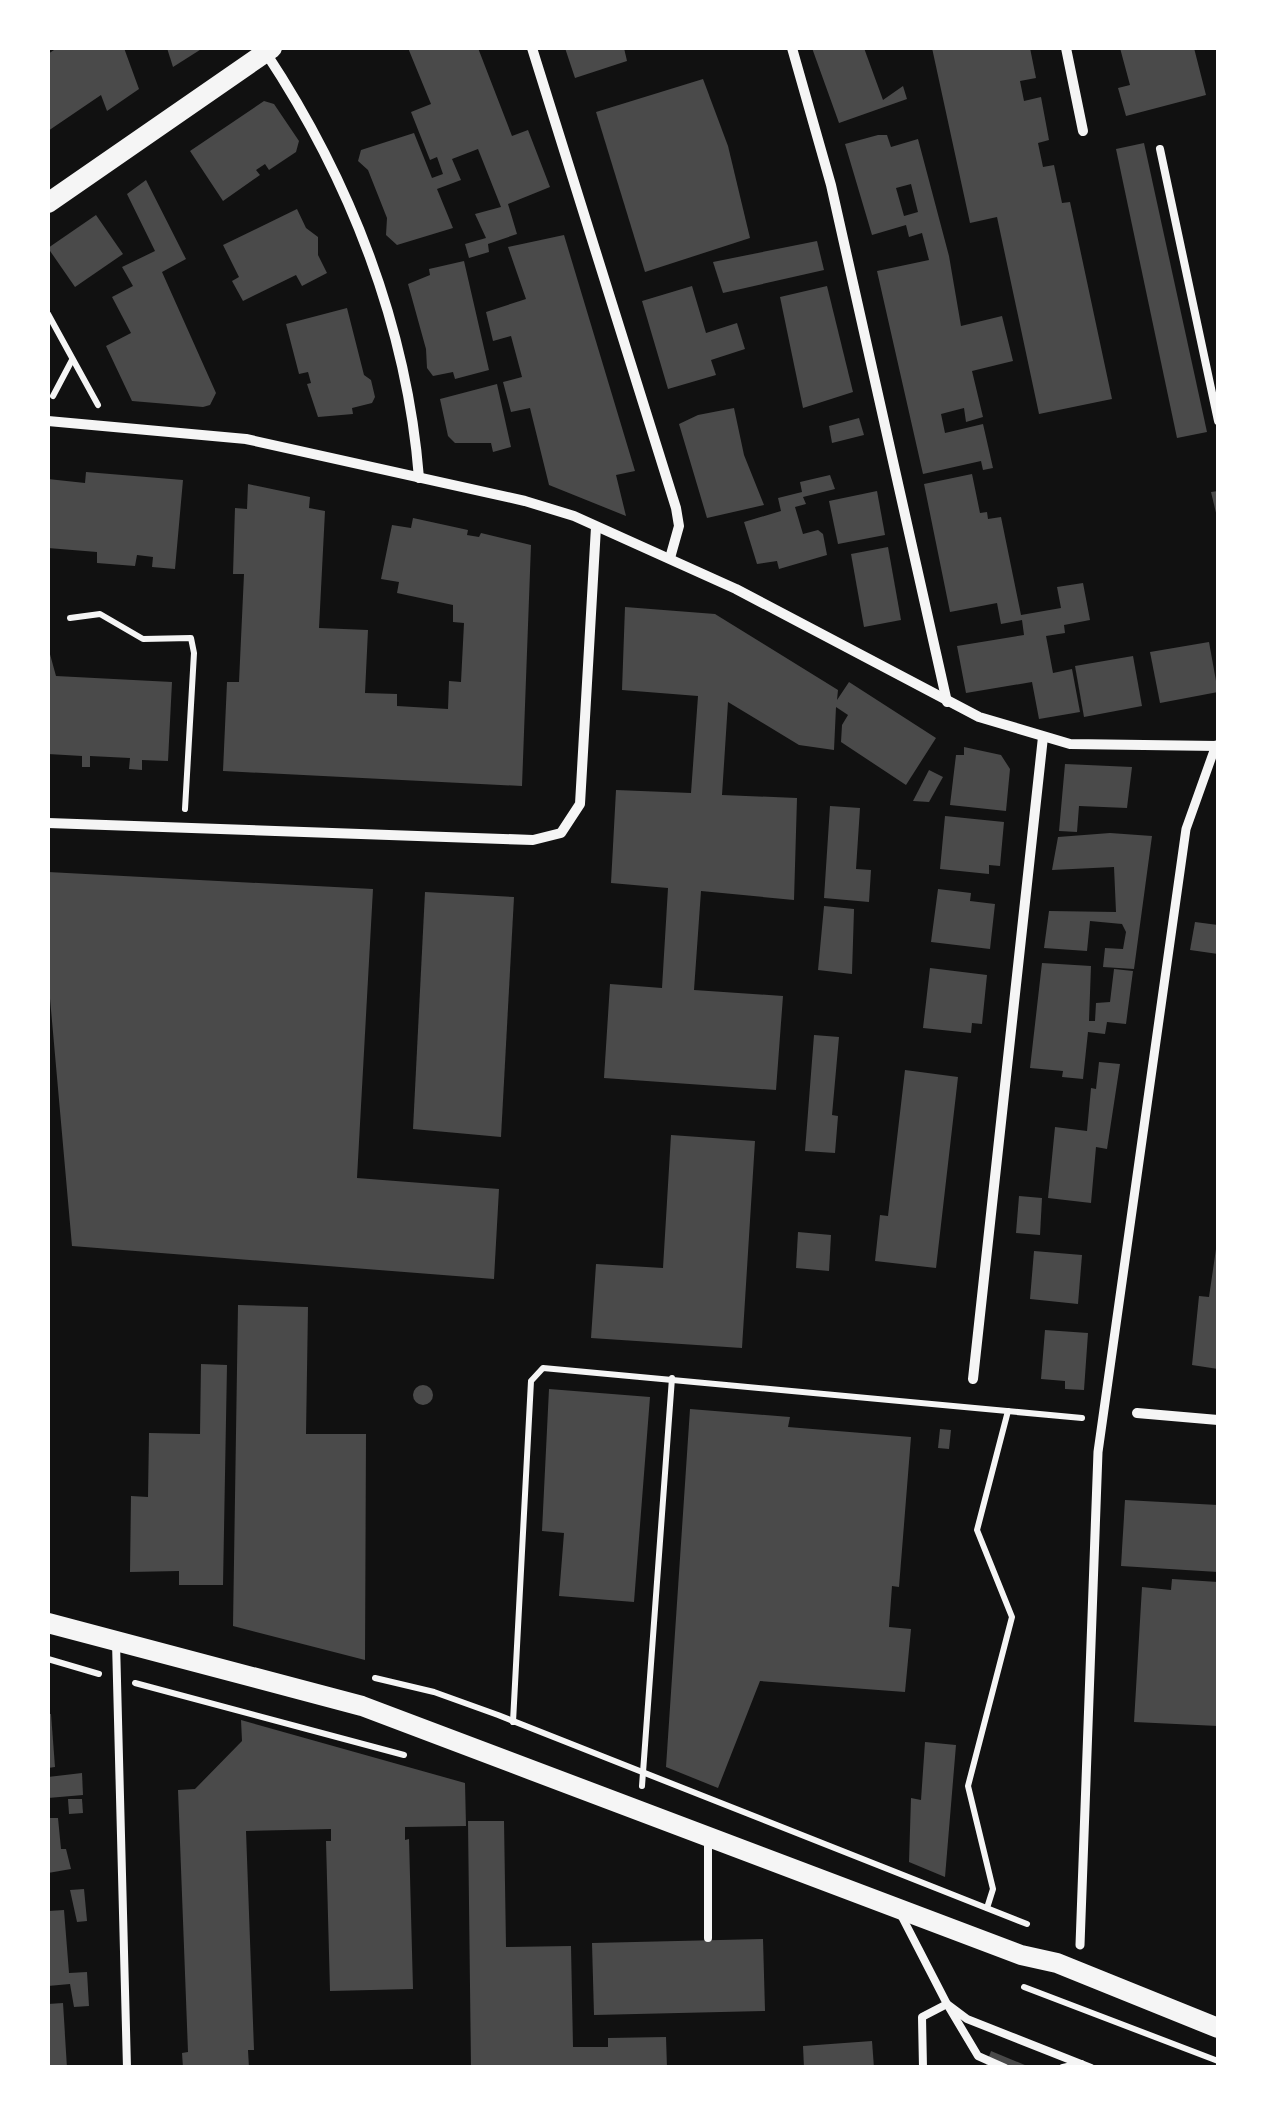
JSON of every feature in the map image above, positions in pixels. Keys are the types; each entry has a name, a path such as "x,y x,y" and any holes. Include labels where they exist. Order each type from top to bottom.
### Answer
{"main road":[{"path":"48,204 269,50"},
{"path":"48,1623 362,1706 978,1938 1057,1962 1218,2028"}],"street":[{"path":"532,48 676,508 679,526 670,558"},
{"path":"792,48 839,220 947,702"},
{"path":"1066,48 1083,131"},
{"path":"269,50 322,142 372,264 412,408 418,478"},
{"path":"48,421 246,440 525,502 670,558 947,702 1043,738 1070,744 1217,746 1186,829 1103,1420 1080,1945"},
{"path":"48,822 533,840 561,833 580,804 596,527"},
{"path":"973,1379 1043,738"},
{"path":"1137,1413 1218,1420"}],"lane":[{"path":"1160,149 1218,421"},
{"path":"116,1638 127,2068"},
{"path":"708,1838 708,1938"},
{"path":"897,1908 978,2056 1004,2068"},
{"path":"947,2004 967,2019 1086,2066"},
{"path":"923,2068 922,2017 947,2004"},
{"path":"1064,2068 1086,2066"}],"path":[{"path":"48,314 110,427"},
{"path":"53,396 72,359"},
{"path":"70,618 100,614 143,639 191,638 194,653 184,825"},
{"path":"513,1722 531,1380 543,1368 1103,1420"},
{"path":"641,1811 672,1378"},
{"path":"978,1938 993,1889 968,1786 1012,1618 977,1530 1008,1411"},
{"path":"48,1659 413,1757"},
{"path":"1007,1980 1218,2062"}],"building":[{"path":"57,48 124,48 139,89 107,111 101,95 48,131 48,54"},
{"path":"167,48 203,48 173,67"},
{"path":"408,48 478,48 512,136 528,130 550,187 508,204 517,234 488,244 489,252 469,258 465,244 486,238 475,214 501,207 478,149 452,159 461,180 437,189 453,228 397,245 386,235 387,218 368,170 358,161 361,150 414,133 432,178 443,174 437,157 430,160 411,112 431,104"},
{"path":"565,48 624,48 627,61 575,78"},
{"path":"812,48 864,48 883,100 903,86 907,99 839,123"},
{"path":"932,48 1030,48 1036,78 1020,81 1024,101 1041,97 1049,140 1038,143 1043,167 1054,165 1062,203 1070,202 1112,399 1039,414 997,217 970,223"},
{"path":"1120,48 1194,48 1206,95 1126,116 1118,88 1130,85"},
{"path":"703,79 728,146 750,238 645,272 596,112"},
{"path":"264,101 274,104 299,141 296,152 269,170 265,164 256,170 260,175 223,201 190,151"},
{"path":"878,135 887,135 891,147 918,139 949,256 961,326 1002,316 1013,361 972,371 983,417 966,422 964,408 941,414 945,433 983,424 993,468 983,470 981,461 923,474 877,271 929,260 922,233 909,237 906,225 872,235 845,144","holes":["911,184 918,212 904,216 896,188"]},
{"path":"1144,143 1207,432 1177,438 1116,149"},
{"path":"146,180 186,259 162,272 216,393 210,405 203,407 132,401 106,346 131,333 112,297 133,286 122,267 155,251 127,194"},
{"path":"297,209 306,228 318,237 318,255 327,273 302,286 296,275 243,301 232,281 239,277 223,245"},
{"path":"96,215 123,254 75,287 48,248"},
{"path":"564,235 635,471 616,475 626,516 549,485 530,408 511,412 503,382 522,377 511,336 493,341 486,312 526,299 508,247"},
{"path":"817,241 824,270 723,293 713,262"},
{"path":"464,261 489,370 455,379 453,372 433,376 427,368 426,349 408,284 430,275 429,269"},
{"path":"692,286 706,333 737,323 745,349 711,360 716,375 668,389 642,301"},
{"path":"827,286 853,392 803,408 780,297"},
{"path":"347,308 364,375 371,380 375,397 372,403 352,408 353,414 318,417 307,384 311,383 308,372 299,374 286,324"},
{"path":"497,384 511,447 493,452 491,443 455,443 448,436 440,399"},
{"path":"734,408 744,455 764,505 707,518 679,424 698,415"},
{"path":"859,418 864,435 832,443 829,426"},
{"path":"86,472 183,480 175,569 152,567 153,557 137,555 135,566 97,563 97,552 48,548 48,479 85,483"},
{"path":"972,474 980,513 987,512 988,519 1001,517 1021,615 1061,608 1057,587 1083,583 1090,620 1064,625 1065,633 1046,636 1053,673 1072,669 1080,712 1039,719 1032,682 966,693 957,646 1024,635 1022,620 1001,624 997,603 950,612 924,484"},
{"path":"830,475 835,489 803,497 806,504 795,507 803,534 818,530 823,534 827,555 779,569 777,561 757,564 744,522 781,511 778,498 802,492 800,482"},
{"path":"248,484 310,497 309,508 325,511 319,628 368,630 365,693 397,694 397,706 448,709 449,681 461,682 464,623 453,622 453,605 397,593 399,582 381,579 392,525 411,528 413,518 468,530 467,535 479,537 481,533 531,545 522,786 223,771 227,682 239,682 244,574 233,574 235,508 247,509"},
{"path":"877,491 885,535 838,544 829,501"},
{"path":"1218,491 1218,516 1217,517 1211,492"},
{"path":"888,547 901,620 864,627 851,554"},
{"path":"625,607 715,614 838,690 837,700 849,682 936,738 906,785 841,742 842,725 848,715 836,707 834,750 799,745 728,702 722,795 797,798 794,900 701,891 694,990 783,996 776,1090 604,1078 610,984 662,988 668,888 611,883 616,790 691,793 698,696 622,690"},
{"path":"1209,642 1218,692 1160,703 1150,652"},
{"path":"48,647 56,676 172,682 168,761 142,760 142,770 129,769 130,758 90,756 90,767 82,767 82,756 48,754"},
{"path":"1133,656 1142,706 1084,717 1075,666"},
{"path":"964,747 1001,755 1010,769 1006,811 950,805 956,755 964,755"},
{"path":"1065,764 1132,767 1127,808 1079,806 1077,832 1059,831"},
{"path":"929,770 943,777 929,802 913,801"},
{"path":"830,806 860,808 856,869 871,870 869,902 824,898"},
{"path":"945,816 1004,822 1000,866 989,865 989,874 940,869"},
{"path":"1110,833 1152,836 1134,969 1103,967 1105,948 1123,949 1126,932 1122,924 1090,921 1087,951 1044,948 1049,911 1116,912 1114,867 1052,870 1058,837"},
{"path":"48,872 373,889 357,1178 499,1189 494,1279 72,1246 48,976"},
{"path":"938,889 971,893 970,901 995,904 990,949 931,942"},
{"path":"425,892 514,897 501,1137 413,1129"},
{"path":"824,906 854,909 852,974 818,970"},
{"path":"1195,922 1218,925 1218,954 1190,950"},
{"path":"1042,963 1091,966 1089,1021 1095,1021 1096,1003 1110,1002 1114,969 1133,971 1126,1024 1107,1022 1105,1034 1088,1032 1083,1079 1062,1077 1063,1071 1030,1068"},
{"path":"930,968 987,975 982,1024 972,1023 971,1033 923,1028"},
{"path":"814,1035 839,1037 832,1115 838,1116 835,1153 805,1151"},
{"path":"1099,1062 1120,1064 1107,1149 1096,1147 1091,1203 1048,1198 1055,1127 1087,1131 1091,1088 1096,1089"},
{"path":"905,1070 958,1077 936,1268 875,1261 880,1215 888,1216"},
{"path":"671,1135 755,1141 742,1348 591,1338 596,1264 663,1268"},
{"path":"1019,1196 1042,1198 1040,1235 1016,1233"},
{"path":"798,1232 831,1235 829,1271 796,1268"},
{"path":"1216,1249 1218,1369 1192,1365 1199,1296 1209,1297"},
{"path":"1034,1251 1082,1255 1078,1304 1030,1299"},
{"path":"238,1305 308,1307 306,1434 366,1434 365,1660 233,1626"},
{"path":"1045,1330 1088,1333 1084,1390 1065,1389 1065,1381 1041,1379"},
{"path":"201,1364 227,1365 223,1585 179,1585 179,1571 130,1572 131,1496 148,1497 149,1433 200,1434"},
{"path":"423,1385 433,1395 423,1405 413,1395"},
{"path":"549,1389 650,1397 634,1602 559,1596 564,1533 542,1531"},
{"path":"690,1409 790,1417 788,1427 911,1437 899,1587 892,1586 889,1627 911,1629 905,1692 760,1681 718,1788 666,1767"},
{"path":"940,1429 951,1430 949,1449 938,1448"},
{"path":"1125,1500 1218,1505 1218,1572 1121,1566"},
{"path":"1172,1579 1218,1582 1218,1726 1134,1722 1142,1587 1171,1590"},
{"path":"48,1714 55,1767 48,1768"},
{"path":"241,1720 465,1783 466,1826 405,1827 405,1840 409,1839 413,1989 330,1991 326,1841 331,1841 331,1829 246,1831 254,2050 248,2050 249,2068 183,2068 182,2053 188,2052 178,1790 195,1789 242,1741"},
{"path":"925,1742 956,1745 945,1877 909,1862 911,1798 921,1800"},
{"path":"82,1773 83,1795 48,1798 48,1777"},
{"path":"68,1799 82,1799 83,1813 69,1814"},
{"path":"48,1818 58,1818 61,1849 66,1849 71,1869 48,1873"},
{"path":"468,1821 504,1821 506,1947 571,1946 573,2047 608,2047 608,2038 666,2037 667,2068 471,2068"},
{"path":"84,1889 87,1921 77,1922 70,1890"},
{"path":"64,1910 69,1973 87,1972 89,2006 74,2007 70,1984 48,1986 48,1911"},
{"path":"763,1939 765,2011 594,2015 592,1943"},
{"path":"63,2003 67,2068 48,2068 48,2004"},
{"path":"872,2041 874,2068 804,2068 803,2046"},
{"path":"991,2051 1032,2068 985,2068"}]}
